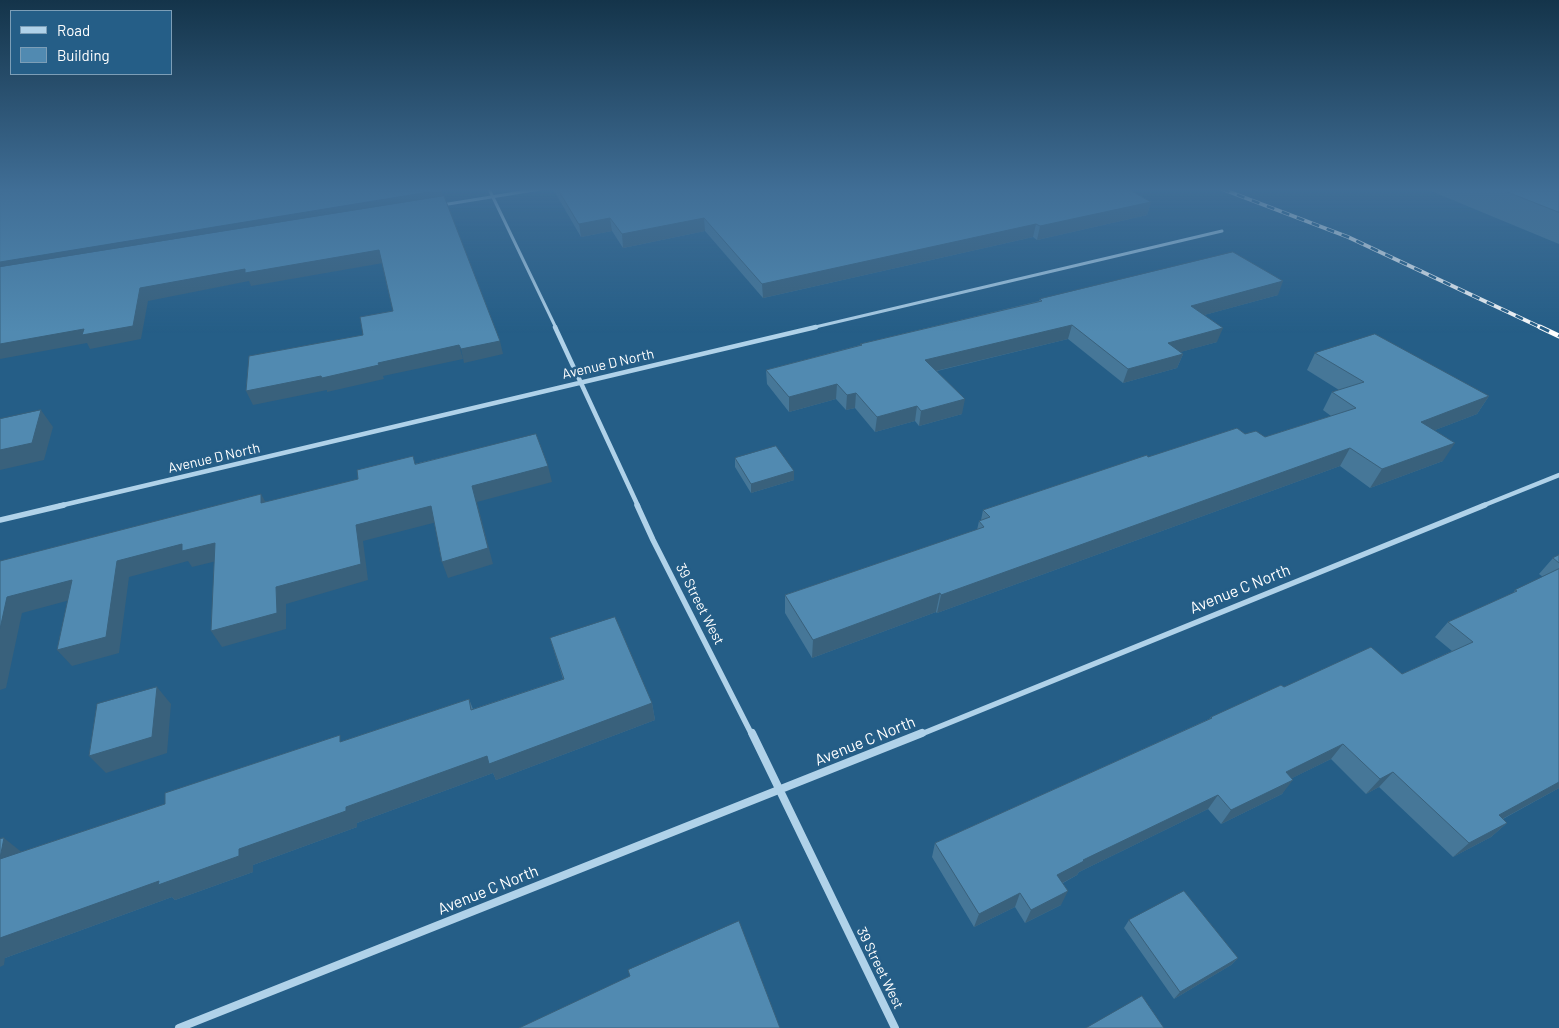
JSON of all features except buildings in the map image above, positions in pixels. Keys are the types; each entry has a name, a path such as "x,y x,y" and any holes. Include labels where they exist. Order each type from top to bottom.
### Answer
{"street":[{"name":"39 Street West","path":"512,237 582,382 654,540 780,789 895,1028"},
{"name":"Avenue D North","path":"0,520 1197,237"},
{"name":"Avenue C North","path":"179,1028 780,789 1559,475"}],"railway":[{"path":"1348,237 1542,328"},
{"path":"1540,327 1559,336"}]}
